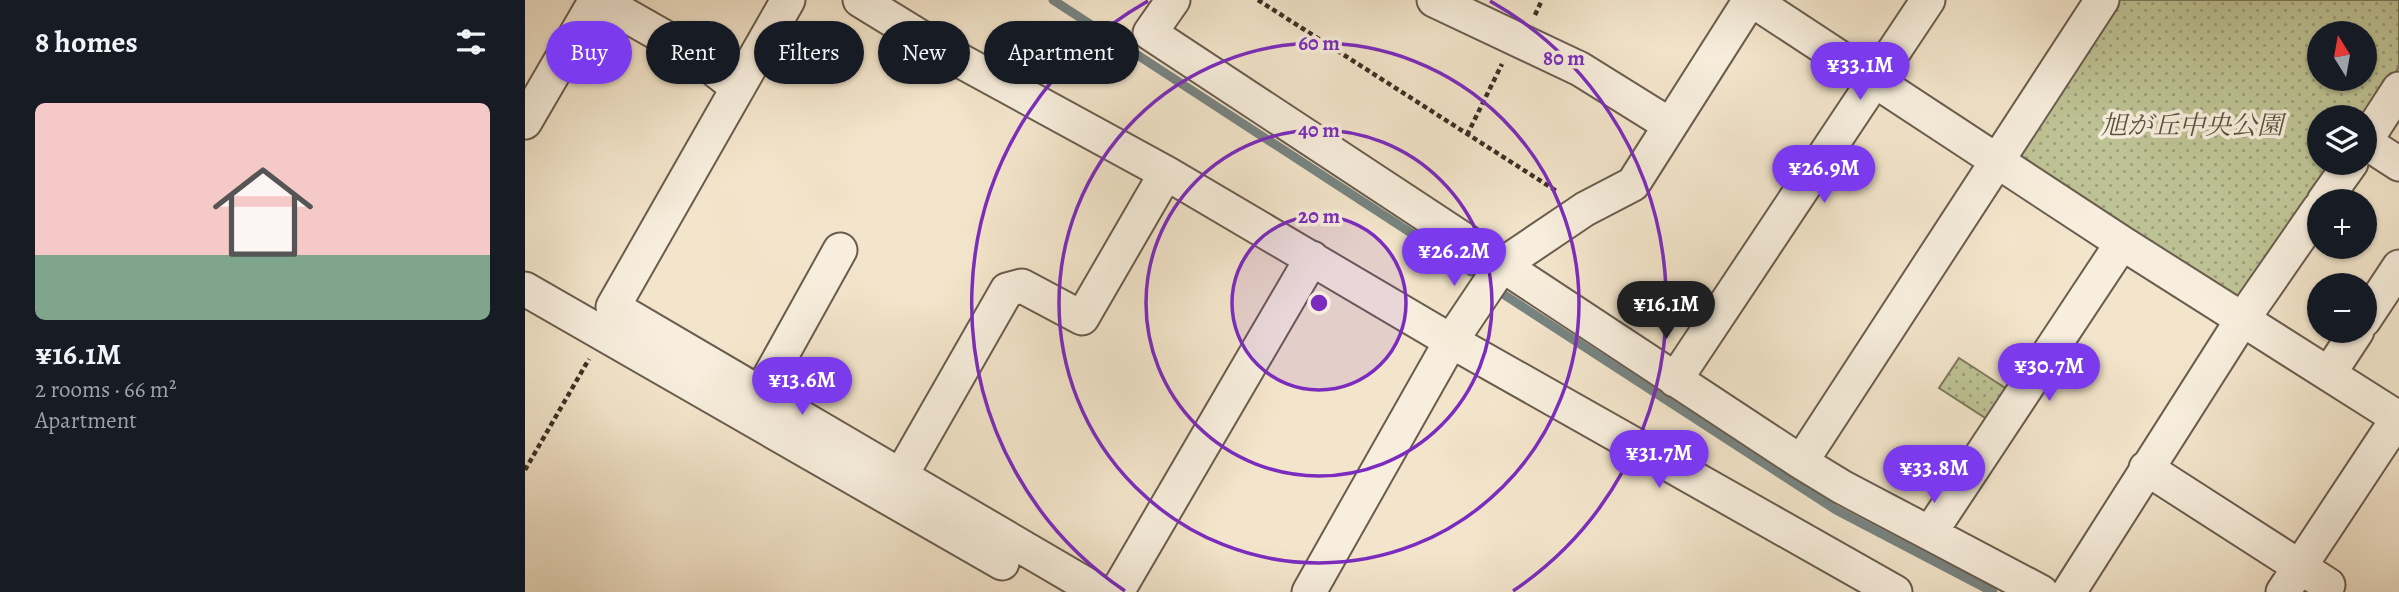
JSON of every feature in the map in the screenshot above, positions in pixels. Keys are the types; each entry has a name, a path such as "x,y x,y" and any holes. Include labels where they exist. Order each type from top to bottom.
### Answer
{"street":[{"path":"525,122 598,0 696,55 738,88"},
{"path":"788,0 613,307 1098,592"},
{"path":"860,0 949,54 1166,173 1451,341 1895,592"},
{"path":"1173,0 1150,33 1801,461 2041,592"},
{"path":"1434,0 1580,69 1670,125"},
{"path":"1309,592 1451,341 1502,265 1585,209 1633,184 1751,0 2122,243 2242,320 2330,372 2398,418 2393,441 2291,580"},
{"path":"1675,380 1928,0"},
{"path":"1801,461 2102,0"},
{"path":"2377,124 2399,89"},
{"path":"2377,150 2399,164"},
{"path":"900,477 1007,290 1022,286 1082,318 1166,173"},
{"path":"2069,592 2242,320 2307,226"},
{"path":"1930,533 2122,243"},
{"path":"760,394 840,250"},
{"path":"1117,592 1312,258"},
{"path":"2377,300 2399,267"},
{"path":"525,289 1053,592"},
{"path":"2330,372 2349,343"},
{"path":"2146,468 2291,580 2327,589"}],"path":[{"path":"1258,0 1585,209"},
{"path":"1467,135 1515,38"},
{"path":"525,470 603,334"}],"green space":[{"name":"旭が丘中央公園","path":"2116,0 2399,0 2399,67 2374,105 2307,105 2307,175 2328,175 2319,189 2307,189 2307,207 2247,298 2228,297 2022,162 2017,150"},
{"path":"1959,358 2010,391 1990,421 1939,388"}],"waterway":[{"path":"1053,0 1471,272"},
{"path":"1503,294 1836,510 1993,592"}]}
